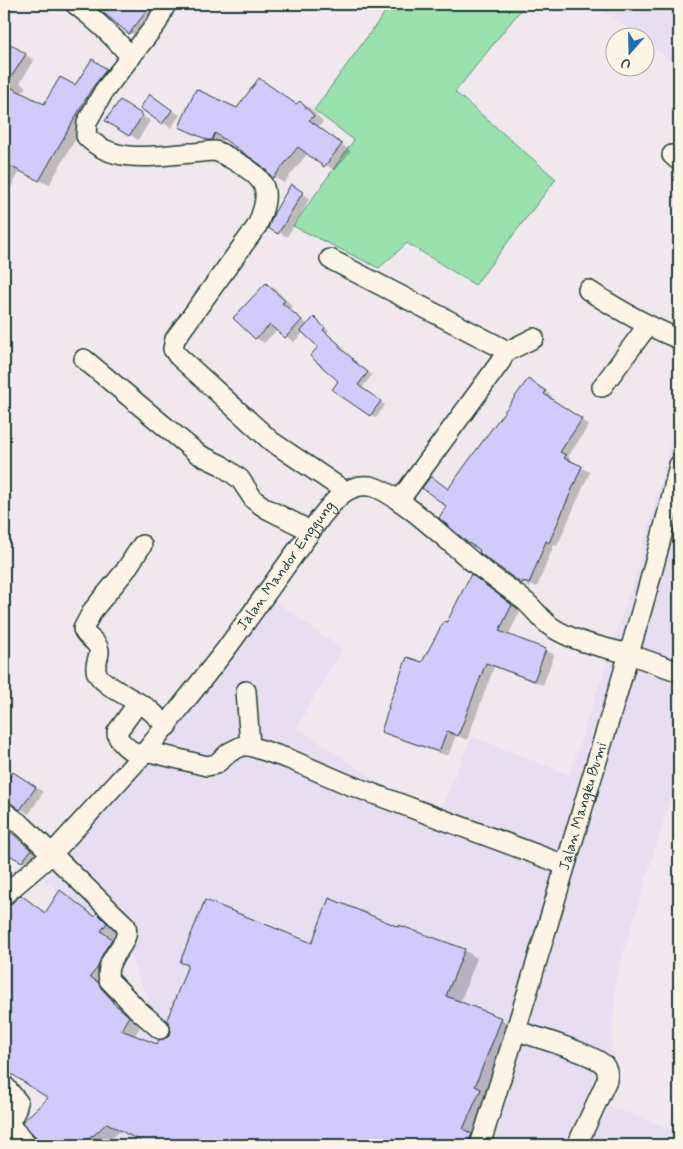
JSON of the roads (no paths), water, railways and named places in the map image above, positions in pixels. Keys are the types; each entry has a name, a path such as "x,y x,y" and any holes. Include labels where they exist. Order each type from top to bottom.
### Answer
{"street":[{"path":"75,4 111,34 131,57"},
{"path":"166,4 157,23 104,91 87,122 86,136 94,144 114,154 133,157 216,151 245,167 260,178 265,192 265,207 257,226 175,339 173,349 178,356 271,441 345,491"},
{"path":"330,259 500,347 504,353 502,361 399,501"},
{"path":"588,290 616,308 679,339"},
{"path":"602,387 648,325"},
{"path":"504,353 534,338"},
{"path":"84,359 198,454 221,465 240,479 254,500 300,526 308,534"},
{"name":"Jalan Mangku Bumi","path":"480,1145 630,655 654,568 679,465"},
{"name":"Jalan Mandor Enggung","path":"4,895 52,854 144,754 228,648 308,534 336,499 345,491 371,486 399,501 525,602 549,626 594,646 630,655 679,672"},
{"path":"142,546 125,571 93,610 82,629 99,650 96,669 98,675 148,709 167,726"},
{"path":"246,691 250,746"},
{"path":"138,703 116,732 121,742 144,754 207,766 216,764 230,752 242,746 250,746 289,759 356,787 566,865"},
{"path":"4,812 23,826 126,926 125,939 111,958 107,974 109,980 138,1010 160,1029"},
{"path":"516,1031 594,1059 606,1067 607,1080 577,1145"},
{"path":"4,1085 18,1102 10,1121 11,1126 28,1145"}]}
